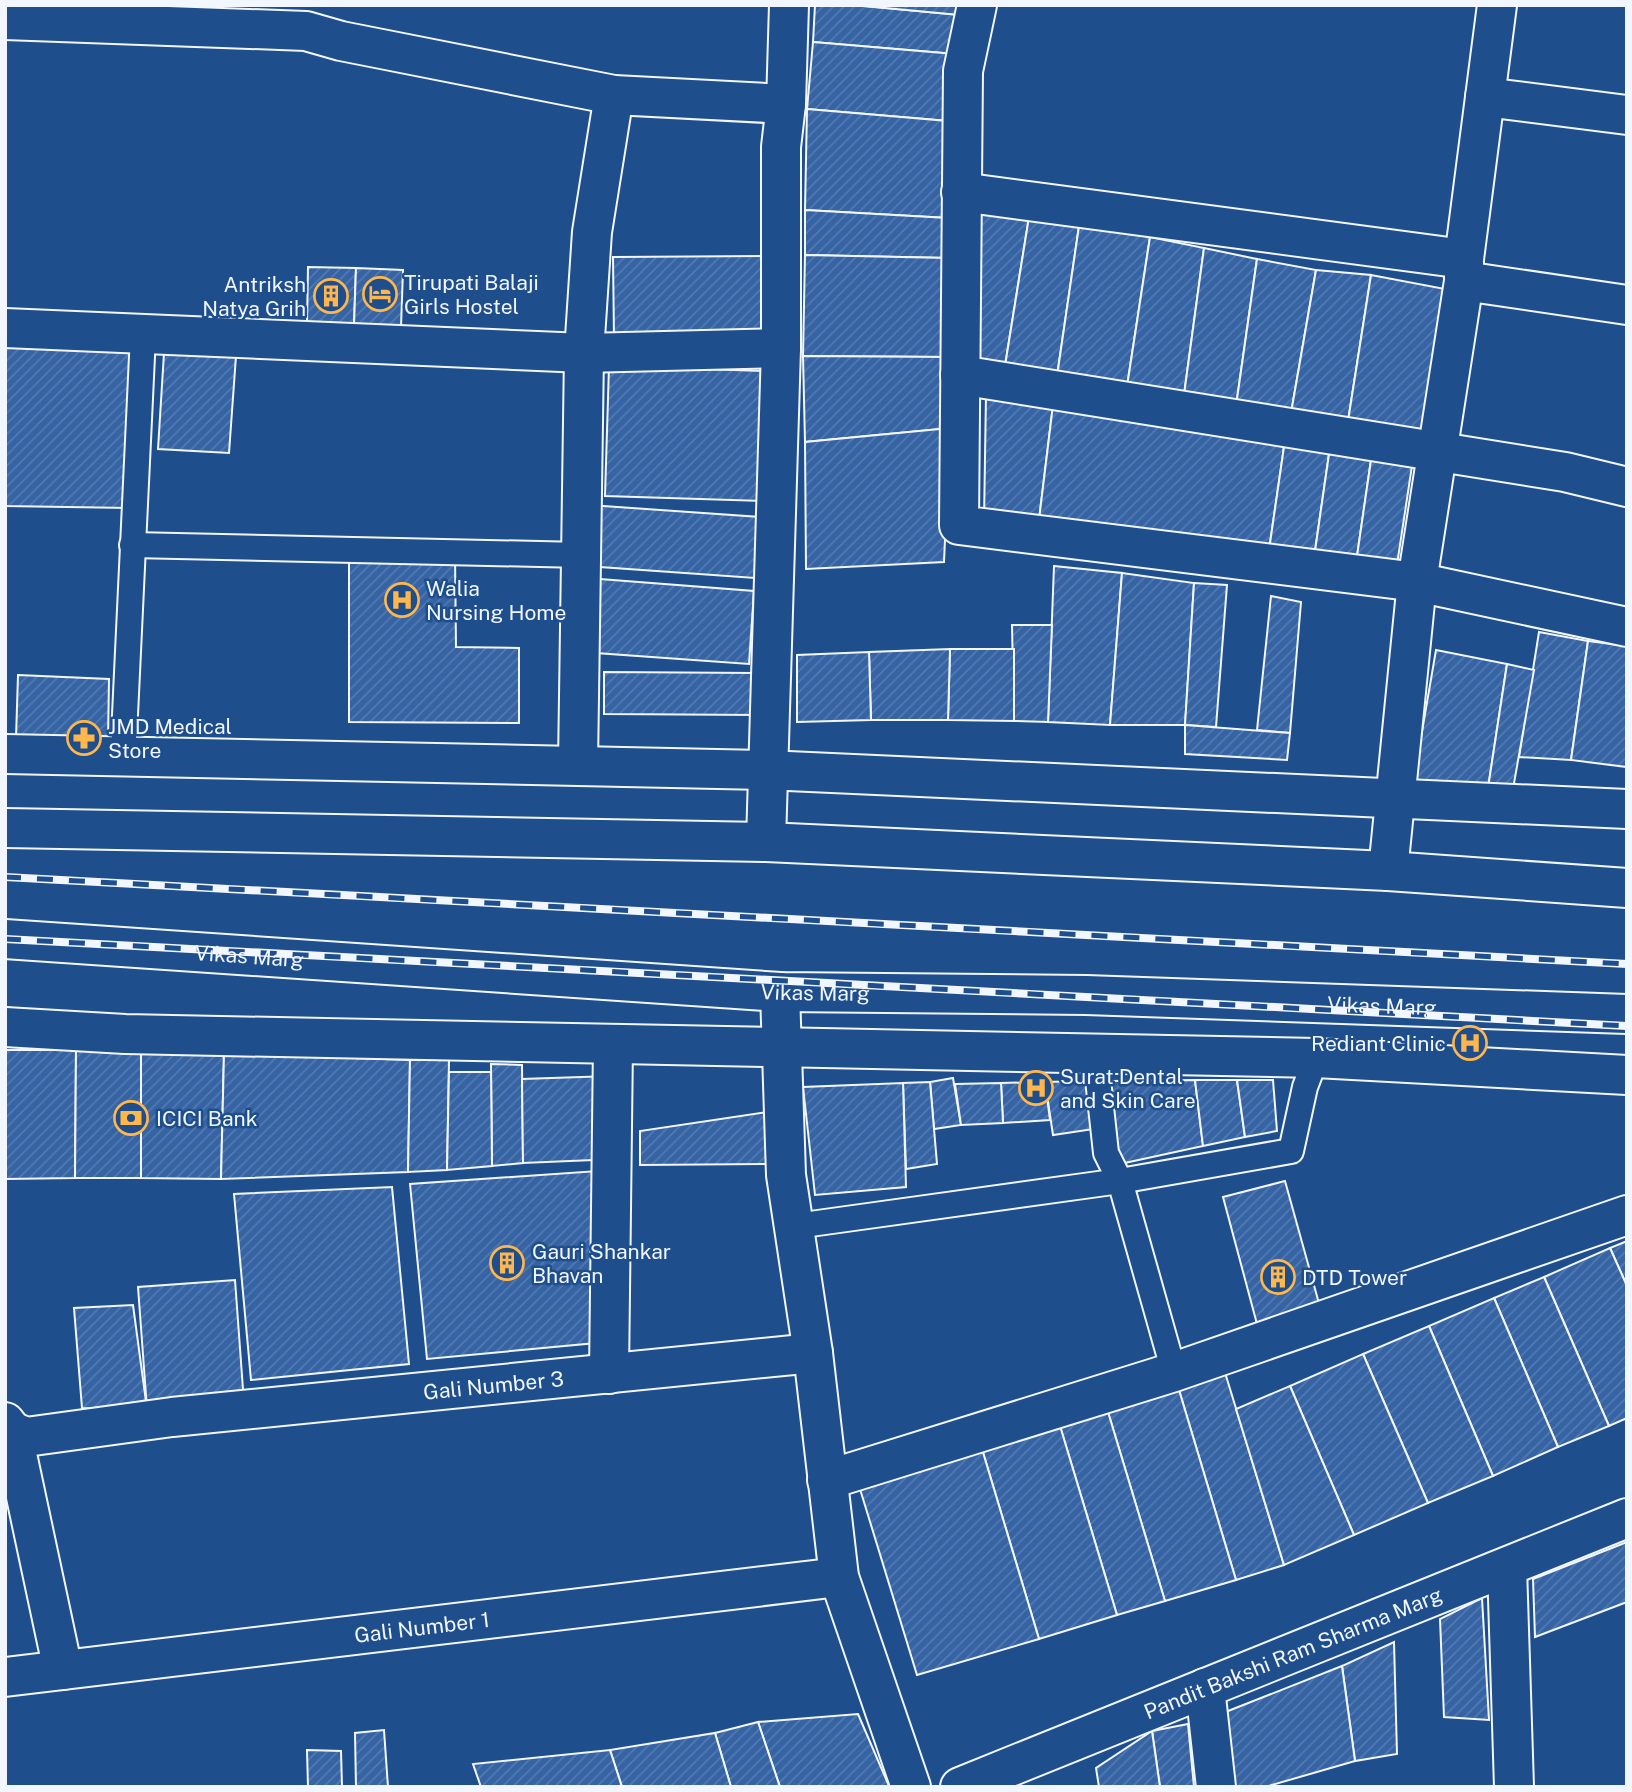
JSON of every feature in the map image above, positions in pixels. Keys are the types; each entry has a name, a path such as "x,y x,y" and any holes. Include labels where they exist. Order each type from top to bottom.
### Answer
{"street":[{"path":"766,842 766,770 782,348 781,146 786,104 789,5"},
{"path":"977,5 962,71 959,525 1417,582 1627,627"},
{"path":"1388,871 1417,582 1464,270 1497,5"},
{"path":"5,20 306,31 341,41 614,95 786,104"},
{"path":"578,765 584,353 593,232 614,95"},
{"path":"1485,97 1627,115"},
{"path":"961,192 1464,270 1627,306"},
{"path":"5,328 584,353 782,348"},
{"path":"960,375 1565,472 1627,487"},
{"path":"5,754 766,770 1627,809"},
{"path":"5,828 766,842 1388,871 1627,888"},
{"name":"Vikas Marg","path":"5,939 780,992 1086,995 1627,1014"},
{"path":"780,992 786,1175 796,1226 813,1353 839,1577 911,1787"},
{"path":"5,1027 125,1034 1315,1058 1627,1075"},
{"path":"609,1374 614,1044"},
{"path":"827,1480 1174,1372 1627,1214"},
{"name":"Gali Number 3","path":"9,1427 26,1437 172,1417 813,1353"},
{"path":"9,1427 63,1670"},
{"name":"Pandit Bakshi Ram Sharma Marg","path":"960,1787 1627,1518"},
{"path":"1507,1567 1514,1787"},
{"name":"Gali Number 1","path":"5,1677 839,1577"},
{"path":"1205,1688 1216,1787"}],"lane":[{"path":"123,757 143,335"},
{"path":"132,545 582,555"},
{"path":"1095,1052 1106,1153 1120,1181 1174,1372"},
{"path":"796,1226 1120,1181 1291,1151 1305,1087 1315,1058"}],"building":[{"path":"815,5 853,5 960,15 955,54 813,42"},
{"path":"853,5 962,5 960,15"},
{"path":"813,42 955,54 948,121 807,109"},
{"path":"807,109 948,121 948,218 805,210"},
{"path":"805,210 948,218 949,258 805,255"},
{"path":"969,210 1029,217 1004,372 966,368"},
{"path":"1029,217 1079,226 1056,383 1004,372"},
{"path":"1079,226 1150,237 1126,393 1056,383"},
{"path":"1150,237 1204,248 1183,402 1126,393"},
{"path":"1204,248 1257,259 1236,406 1183,402"},
{"path":"805,255 949,258 949,357 803,356"},
{"path":"765,256 765,339 614,338 613,257"},
{"path":"1257,259 1316,270 1291,413 1236,406"},
{"name":"Antriksh Natya Grih","path":"308,267 356,268 354,325 307,324"},
{"path":"356,268 403,270 401,327 354,325"},
{"path":"1316,270 1371,275 1348,421 1291,413"},
{"path":"1371,275 1445,289 1424,435 1348,421"},
{"path":"165,337 237,342 229,453 158,449"},
{"path":"5,341 132,344 129,508 5,506"},
{"path":"803,356 949,357 950,428 805,442"},
{"path":"609,366 766,371 763,501 605,496"},
{"path":"986,394 1053,405 1038,528 984,522"},
{"path":"1053,405 1285,440 1268,557 1038,528"},
{"path":"950,428 944,562 806,569 805,442"},
{"path":"1285,440 1330,447 1313,565 1268,557"},
{"path":"1330,447 1372,453 1355,570 1313,565"},
{"path":"1372,453 1413,459 1395,578 1355,570"},
{"path":"589,505 760,517 755,578 586,566"},
{"name":"Walia Nursing Home","path":"349,553 455,554 456,647 519,648 519,723 349,722"},
{"path":"1054,566 1122,573 1110,725 1048,722"},
{"path":"1122,573 1194,583 1185,725 1110,725"},
{"path":"587,578 754,591 749,664 582,652"},
{"path":"1194,583 1227,585 1216,727 1185,725"},
{"path":"1271,596 1301,602 1290,733 1257,730"},
{"path":"1012,625 1052,625 1048,722 1014,721"},
{"path":"1539,632 1588,641 1571,760 1519,757"},
{"path":"1588,641 1627,646 1627,767 1571,760"},
{"path":"950,649 1014,649 1014,721 948,720"},
{"path":"950,649 948,720 871,720 869,652"},
{"path":"1436,650 1507,664 1488,788 1413,784"},
{"path":"869,652 871,720 797,722 797,655"},
{"path":"1507,664 1534,670 1513,789 1488,788"},
{"path":"604,672 757,673 758,715 604,714"},
{"path":"18,675 109,679 108,741 16,738"},
{"path":"1185,725 1290,733 1287,760 1185,754"},
{"path":"5,1050 76,1050 75,1178 5,1179"},
{"path":"76,1050 141,1051 141,1178 75,1178"},
{"path":"141,1051 224,1053 221,1179 141,1178"},
{"path":"224,1053 410,1060 408,1172 221,1179"},
{"path":"410,1060 449,1060 447,1170 408,1172"},
{"path":"491,1064 522,1065 523,1163 492,1166"},
{"path":"449,1072 491,1072 492,1166 447,1170"},
{"path":"611,1076 617,1159 523,1163 522,1079"},
{"path":"953,1078 961,1125 934,1129 930,1082"},
{"path":"1195,1080 1203,1146 1120,1164 1110,1081"},
{"path":"1195,1080 1237,1080 1245,1137 1203,1146"},
{"path":"1237,1080 1273,1080 1277,1131 1245,1137"},
{"path":"1088,1081 1094,1129 1053,1135 1045,1082"},
{"path":"930,1082 937,1164 906,1169 903,1083"},
{"path":"1045,1082 1050,1120 1003,1123 1001,1083"},
{"path":"903,1083 906,1187 815,1195 803,1087"},
{"path":"1001,1083 1003,1123 961,1125 955,1084"},
{"path":"774,1111 775,1164 640,1165 640,1131"},
{"name":"Gauri Shankar Bhavan","path":"598,1171 596,1343 427,1359 410,1184"},
{"name":"DTD Tower","path":"1285,1181 1320,1307 1257,1324 1223,1197"},
{"path":"392,1187 409,1364 251,1380 234,1194"},
{"path":"1627,1241 1627,1286 1610,1248"},
{"path":"1610,1248 1627,1286 1627,1418 1609,1426 1544,1277"},
{"path":"1544,1277 1609,1426 1558,1447 1494,1298"},
{"path":"235,1280 244,1403 147,1409 138,1287"},
{"path":"1494,1298 1558,1447 1493,1476 1429,1326"},
{"path":"133,1305 147,1409 82,1408 74,1308"},
{"path":"1429,1326 1493,1476 1428,1503 1363,1354"},
{"path":"1363,1354 1428,1503 1354,1535 1290,1386"},
{"path":"1223,1366 1284,1565 1236,1580 1176,1380"},
{"path":"1176,1380 1236,1580 1165,1601 1105,1402"},
{"path":"1290,1386 1354,1535 1284,1565 1236,1409"},
{"path":"1105,1402 1165,1601 1117,1615 1057,1416"},
{"path":"1057,1416 1117,1615 1039,1639 979,1439"},
{"path":"979,1439 1039,1639 917,1675 856,1476"},
{"path":"1627,1542 1627,1602 1535,1637 1533,1579"},
{"path":"1482,1598 1489,1720 1444,1717 1440,1619"},
{"path":"1394,1642 1397,1754 1355,1761 1342,1666"},
{"path":"1342,1666 1355,1761 1265,1787 1229,1787 1218,1715"},
{"path":"858,1714 889,1786 780,1787 758,1722"},
{"path":"758,1722 780,1787 731,1787 715,1733"},
{"path":"1188,1724 1194,1787 1160,1787 1152,1731"},
{"path":"384,1730 388,1787 356,1787 355,1733"},
{"path":"1152,1731 1160,1787 1099,1787 1096,1768"},
{"path":"715,1733 731,1787 622,1787 610,1750"},
{"path":"307,1750 341,1751 342,1787 308,1787"},
{"path":"610,1750 622,1787 481,1787 473,1764"}],"railway":[{"path":"5,877 1627,964"},
{"path":"5,939 1627,1026"}],"place":[{"name":"Tirupati Balaji Girls Hostel","path":"380,294"},
{"name":"Antriksh Natya Grih","path":"331,296"},
{"name":"Walia Nursing Home","path":"402,600"},
{"name":"JMD Medical Store","path":"84,738"},
{"name":"Rediant Clinic","path":"1470,1043"},
{"name":"Surat Dental and Skin Care","path":"1036,1088"},
{"name":"ICICI Bank","path":"131,1118"},
{"name":"Gauri Shankar Bhavan","path":"507,1263"},
{"name":"DTD Tower","path":"1278,1277"}]}
